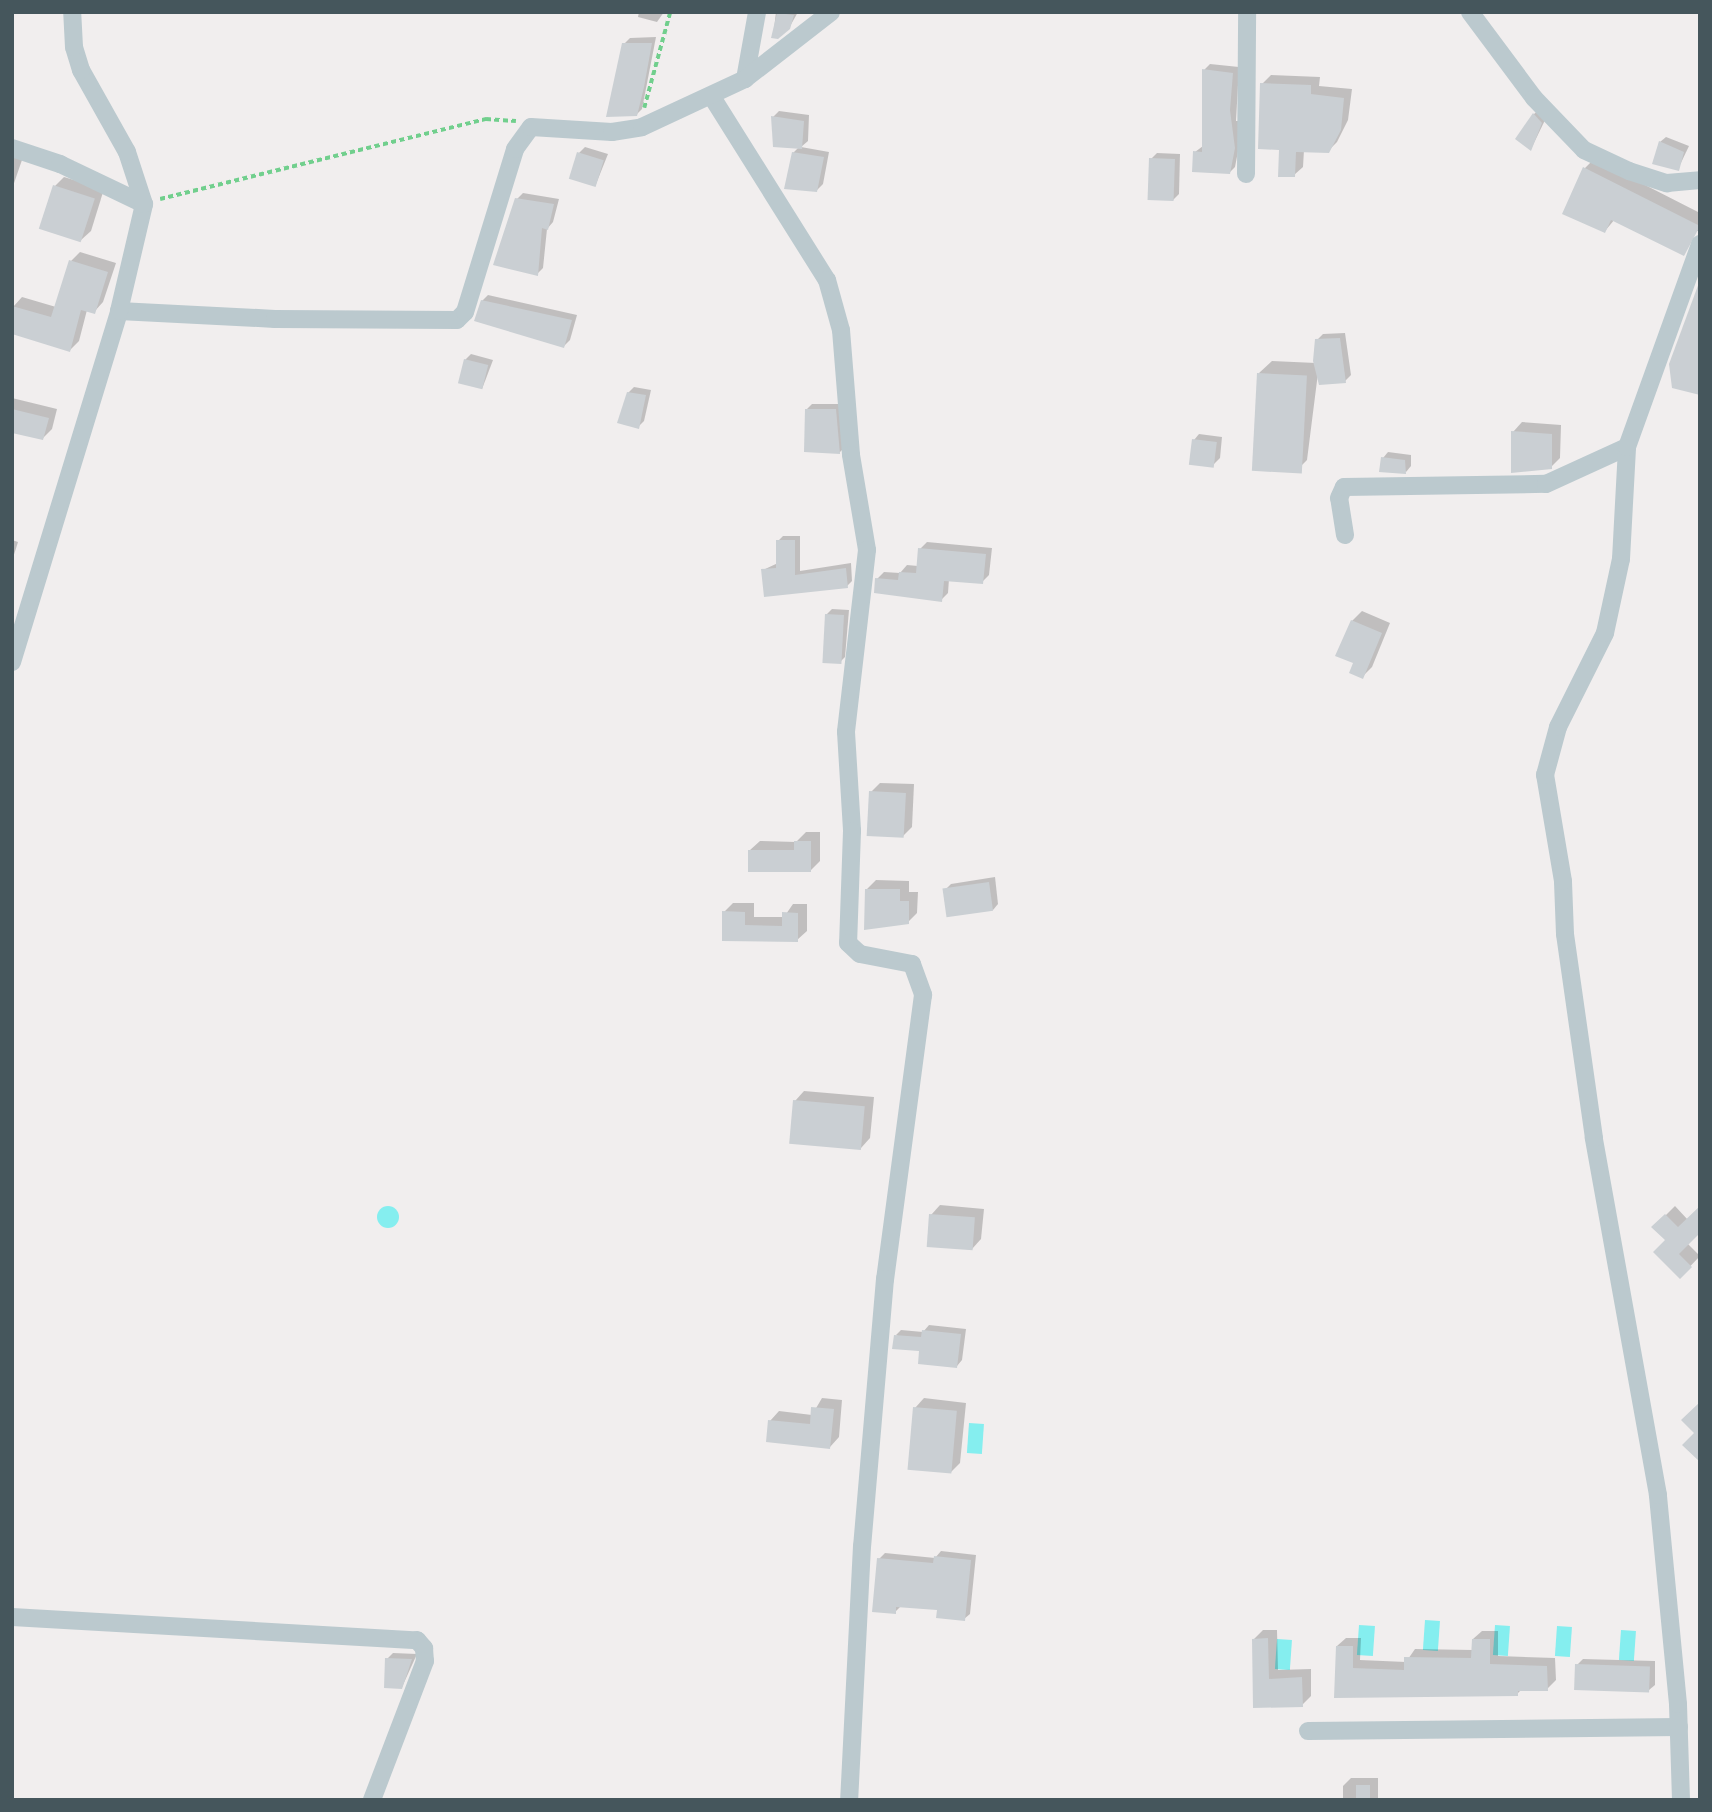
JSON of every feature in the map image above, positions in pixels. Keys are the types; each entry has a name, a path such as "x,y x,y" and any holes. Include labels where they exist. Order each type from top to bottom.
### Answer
{"street":[{"path":"12,662 119,311 144,204 127,152 81,70 74,47 72,12"},
{"path":"745,79 757,12"},
{"path":"119,311 275,319 457,320 465,312 515,149 531,127 612,132 642,127 712,97 745,79 831,12"},
{"path":"1246,174 1247,12"},
{"path":"1470,12 1534,98 1584,149 1629,171 1667,183 1700,180"},
{"path":"712,97 827,280 841,330 851,456 867,550 846,732 852,831 848,943 860,954 912,964 923,995 885,1279 862,1546 849,1800"},
{"path":"12,148 60,164 144,204"},
{"path":"1681,1800 1679,1727 1658,1495 1594,1138 1565,934 1563,881 1545,775 1558,727 1592,665 1615,592 1627,447 1700,244"},
{"path":"1345,535 1339,498 1344,487 1546,484 1627,447"},
{"path":"12,1617 417,1640 424,1648 425,1661 372,1800"},
{"path":"1308,1731 1679,1727"}],"path":[{"path":"642,127 670,12"},
{"path":"144,204 486,119 506,117 531,127"}],"water":[{"path":"388,1206 396,1209 399,1217 396,1225 388,1228 380,1225 377,1217 380,1209"},
{"path":"969,1423 984,1424 982,1454 967,1453"},
{"path":"1425,1620 1440,1621 1438,1651 1423,1650"},
{"path":"1359,1625 1375,1626 1373,1656 1357,1655"},
{"path":"1495,1625 1510,1626 1508,1656 1493,1655"},
{"path":"1557,1626 1572,1627 1570,1657 1555,1656"},
{"path":"1621,1630 1636,1631 1634,1661 1619,1660"},
{"path":"1277,1639 1292,1640 1290,1670 1275,1669"}],"building":[{"path":"777,13 794,15 790,29 778,39 771,38"},
{"path":"622,43 652,43 644,87 637,116 606,117"},
{"path":"1202,69 1233,73 1230,110 1235,148 1230,174 1192,172 1193,151 1202,152"},
{"path":"1260,83 1311,85 1311,94 1344,98 1341,130 1329,153 1296,152 1295,177 1278,177 1279,150 1258,149"},
{"path":"1533,113 1542,123 1531,151 1515,139"},
{"path":"771,116 804,121 802,149 773,147"},
{"path":"1659,141 1684,152 1679,171 1652,164"},
{"path":"577,152 604,160 596,187 569,179"},
{"path":"792,152 824,157 817,192 784,189"},
{"path":"1149,158 1175,159 1174,201 1148,200"},
{"path":"1583,167 1700,226 1684,256 1611,220 1605,233 1562,214"},
{"path":"53,185 95,199 81,242 39,229"},
{"path":"515,198 554,204 548,230 542,228 538,276 493,265"},
{"path":"69,260 108,272 95,314 81,310 70,352 12,334 12,306 51,317"},
{"path":"1700,280 1700,395 1672,388 1669,364"},
{"path":"481,300 572,320 564,348 474,321"},
{"path":"1340,338 1346,383 1319,385 1313,361 1315,339"},
{"path":"464,359 488,365 482,389 458,383"},
{"path":"1257,373 1307,376 1302,473 1252,471"},
{"path":"627,392 646,395 639,429 617,423"},
{"path":"12,409 49,418 43,440 12,433"},
{"path":"805,409 836,409 840,454 804,452"},
{"path":"1511,431 1552,434 1552,469 1511,473"},
{"path":"1192,439 1217,442 1214,468 1189,465"},
{"path":"1381,457 1405,460 1406,474 1379,472"},
{"path":"776,540 795,540 795,575 846,568 848,588 764,597 761,569 776,568"},
{"path":"918,548 986,554 983,584 944,581 942,602 874,593 875,578 898,580 899,572 916,573"},
{"path":"825,614 844,615 841,664 822,663"},
{"path":"1351,620 1382,633 1363,679 1349,673 1353,663 1335,656"},
{"path":"869,791 906,793 904,838 867,836"},
{"path":"794,841 811,841 811,872 748,872 748,850 794,850"},
{"path":"989,882 993,911 946,917 942,889"},
{"path":"865,889 900,889 900,901 909,901 909,924 864,930"},
{"path":"722,911 745,912 745,925 782,926 782,912 798,913 798,942 722,941"},
{"path":"793,1100 865,1106 861,1150 789,1144"},
{"path":"1700,1206 1700,1233 1679,1254 1692,1267 1680,1279 1653,1252 1665,1240 1651,1227 1665,1214 1678,1227"},
{"path":"929,1214 975,1217 973,1250 927,1247"},
{"path":"922,1330 961,1334 957,1368 918,1364 919,1351 892,1349 894,1335 921,1337"},
{"path":"1700,1402 1700,1462 1682,1445 1694,1433 1681,1420"},
{"path":"811,1407 834,1409 830,1449 766,1442 768,1420 810,1424"},
{"path":"913,1407 957,1411 951,1474 908,1470"},
{"path":"934,1556 971,1560 965,1621 936,1618 937,1610 896,1607 896,1614 872,1612 877,1558 933,1563"},
{"path":"1268,1638 1269,1679 1302,1677 1303,1707 1253,1708 1252,1639"},
{"path":"1472,1639 1490,1639 1490,1664 1547,1666 1548,1691 1518,1691 1518,1696 1334,1698 1336,1646 1353,1646 1353,1668 1404,1670 1404,1657 1471,1658"},
{"path":"385,1658 412,1659 402,1689 384,1688"},
{"path":"1575,1664 1650,1667 1649,1693 1574,1690"},
{"path":"1356,1785 1370,1785 1370,1800 1356,1800"}]}
